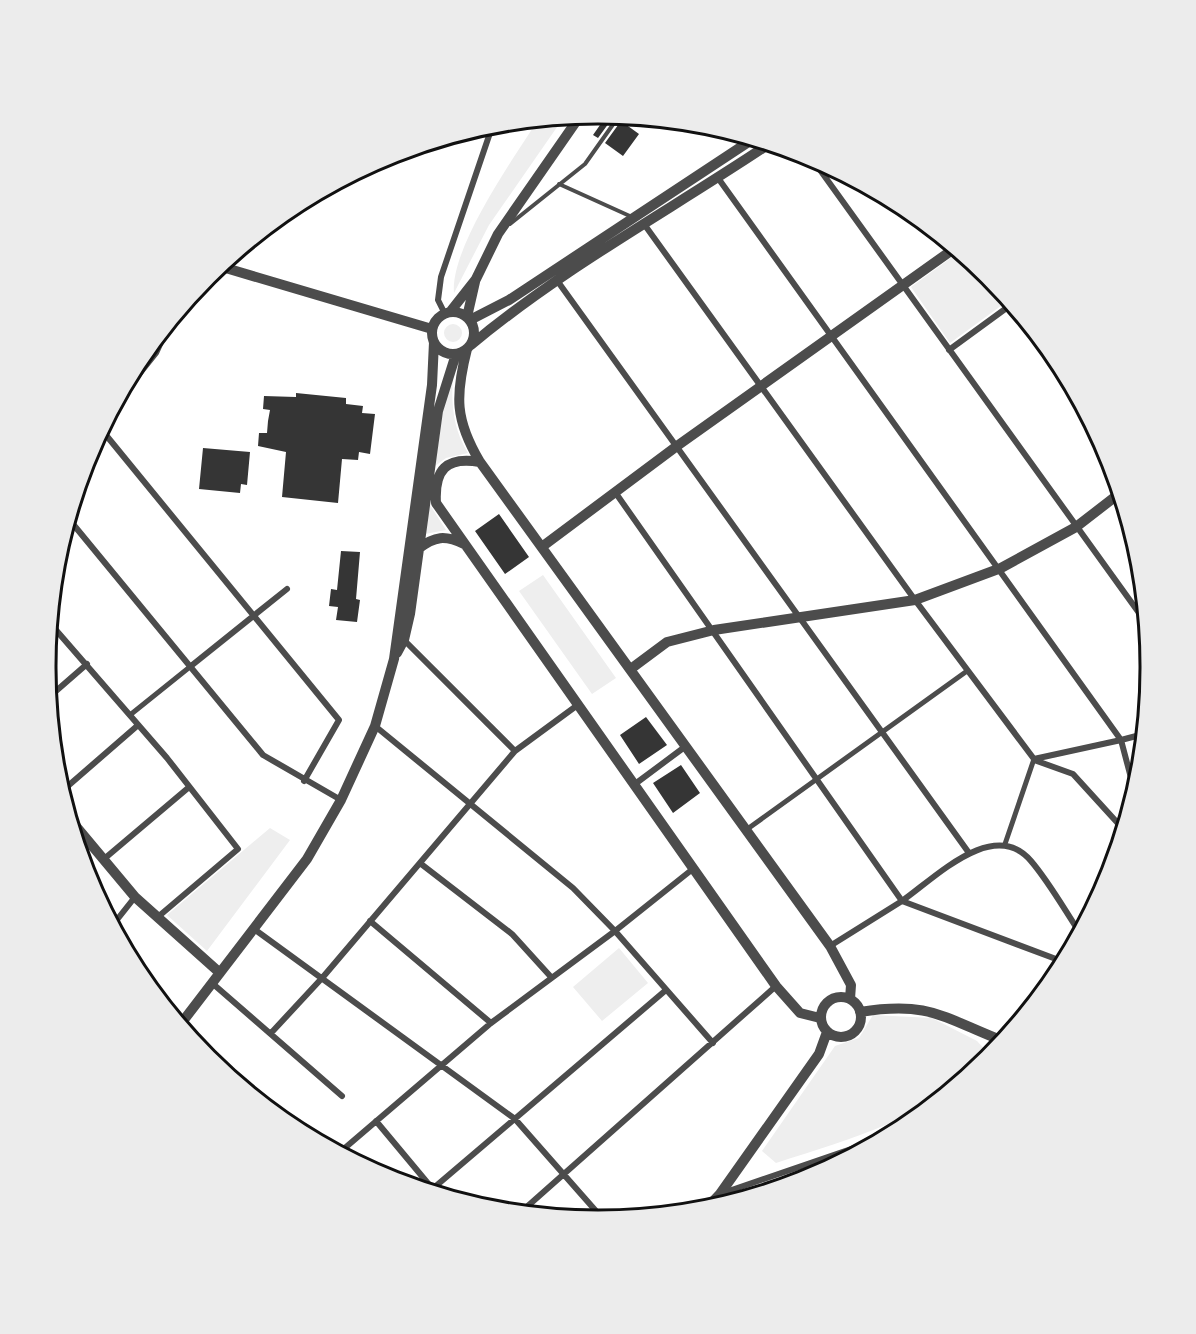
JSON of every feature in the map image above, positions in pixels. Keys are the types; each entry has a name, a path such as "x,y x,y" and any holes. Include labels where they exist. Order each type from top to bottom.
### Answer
{"street":[{"path":"185,1019 307,859 341,800 375,726 394,659 432,385 434,342 432,329 439,317 448,313 476,279 498,234 573,125"},
{"path":"489,136 441,277 438,300 448,313 469,319 508,300 744,145"},
{"path":"434,342 443,351 456,354 469,347 514,309 556,279 761,150"},
{"path":"822,173 1137,611"},
{"path":"718,178 1001,568 1121,740 1130,774"},
{"path":"644,224 915,600 1034,759 1073,774 1117,823"},
{"path":"543,546 677,446 948,253"},
{"path":"229,269 432,329"},
{"path":"419,470 436,503 635,783 776,987 801,1013 820,1018 827,1032 840,1038 853,1034 860,1023 860,1012 850,999 851,986 830,946 632,668 480,462 468,442 458,405 458,388 474,332 469,319 476,279"},
{"path":"556,279 969,853"},
{"path":"949,350 1006,309"},
{"path":"394,659 404,640 438,411 456,354"},
{"path":"107,436 339,720 304,781"},
{"path":"436,503 435,486 439,474 446,466 466,460 480,462"},
{"path":"615,492 902,901 1055,959"},
{"path":"632,668 667,642 714,630 915,600 1001,568 1076,527 1113,498"},
{"path":"74,526 263,755 304,781 341,800"},
{"path":"418,549 439,537 452,538 465,544"},
{"path":"130,716 287,589"},
{"path":"57,631 167,758 188,788 238,849 159,916"},
{"path":"404,640 514,751"},
{"path":"57,690 87,664"},
{"path":"746,830 968,670"},
{"path":"272,1032 323,977 514,751 579,704"},
{"path":"69,785 137,726"},
{"path":"375,726 573,888 615,931 713,1043"},
{"path":"1034,759 1136,736"},
{"path":"635,783 687,746"},
{"path":"1005,844 1034,759"},
{"path":"104,859 188,788"},
{"path":"82,833 135,897 159,916 220,973"},
{"path":"830,946 902,901 969,853 987,845 1005,844 1018,849 1031,860 1075,925"},
{"path":"420,863 512,934 551,977"},
{"path":"345,1147 491,1023 615,931 694,868"},
{"path":"118,919 135,897"},
{"path":"370,921 491,1023"},
{"path":"254,929 323,977 514,1119 594,1210"},
{"path":"212,983 272,1032 342,1096"},
{"path":"529,1205 776,987"},
{"path":"439,1185 666,990"},
{"path":"820,1018 828,1001 834,998 850,999"},
{"path":"860,1012 892,1007 919,1008 942,1014 994,1037"},
{"path":"188,1022 192,1012"},
{"path":"720,1194 819,1054 827,1032"},
{"path":"376,1121 425,1181"},
{"path":"720,1194 840,1153"}],"lane":[{"path":"498,234 585,164 613,125"},
{"path":"559,184 633,217"}],"shaded area":[{"path":"557,126 489,225 454,293 455,274 462,252 499,180 532,129"},
{"path":"953,257 1002,305 950,343 911,287"},
{"path":"453,324 459,327 462,333 459,339 453,342 447,339 444,333 447,327"},
{"path":"453,377 454,416 459,435 468,453 446,458 435,466 444,405"},
{"path":"430,505 446,530 425,534"},
{"path":"543,575 616,678 592,694 519,591"},
{"path":"270,828 290,840 207,951 167,915"},
{"path":"619,948 648,983 602,1021 573,987"},
{"path":"873,1015 932,1018 977,1041 984,1049 956,1075 891,1123 776,1163 762,1151 835,1046 859,1038"}],"building":[{"path":"601,124 608,125 598,138 593,135"},
{"path":"618,125 627,126 639,134 623,156 605,143"},
{"path":"296,393 346,398 346,404 363,406 362,413 375,414 370,454 359,452 358,460 342,459 338,503 282,497 286,452 258,446 259,433 267,433 270,410 263,409 264,396 296,397"},
{"path":"203,448 250,452 247,485 241,484 240,493 199,489"},
{"path":"499,514 529,557 505,574 475,531"},
{"path":"341,551 360,552 356,599 360,600 357,622 336,620 338,607 329,606 331,589 337,590"},
{"path":"646,717 667,745 639,764 620,735"},
{"path":"681,765 700,793 673,813 653,783"}]}
